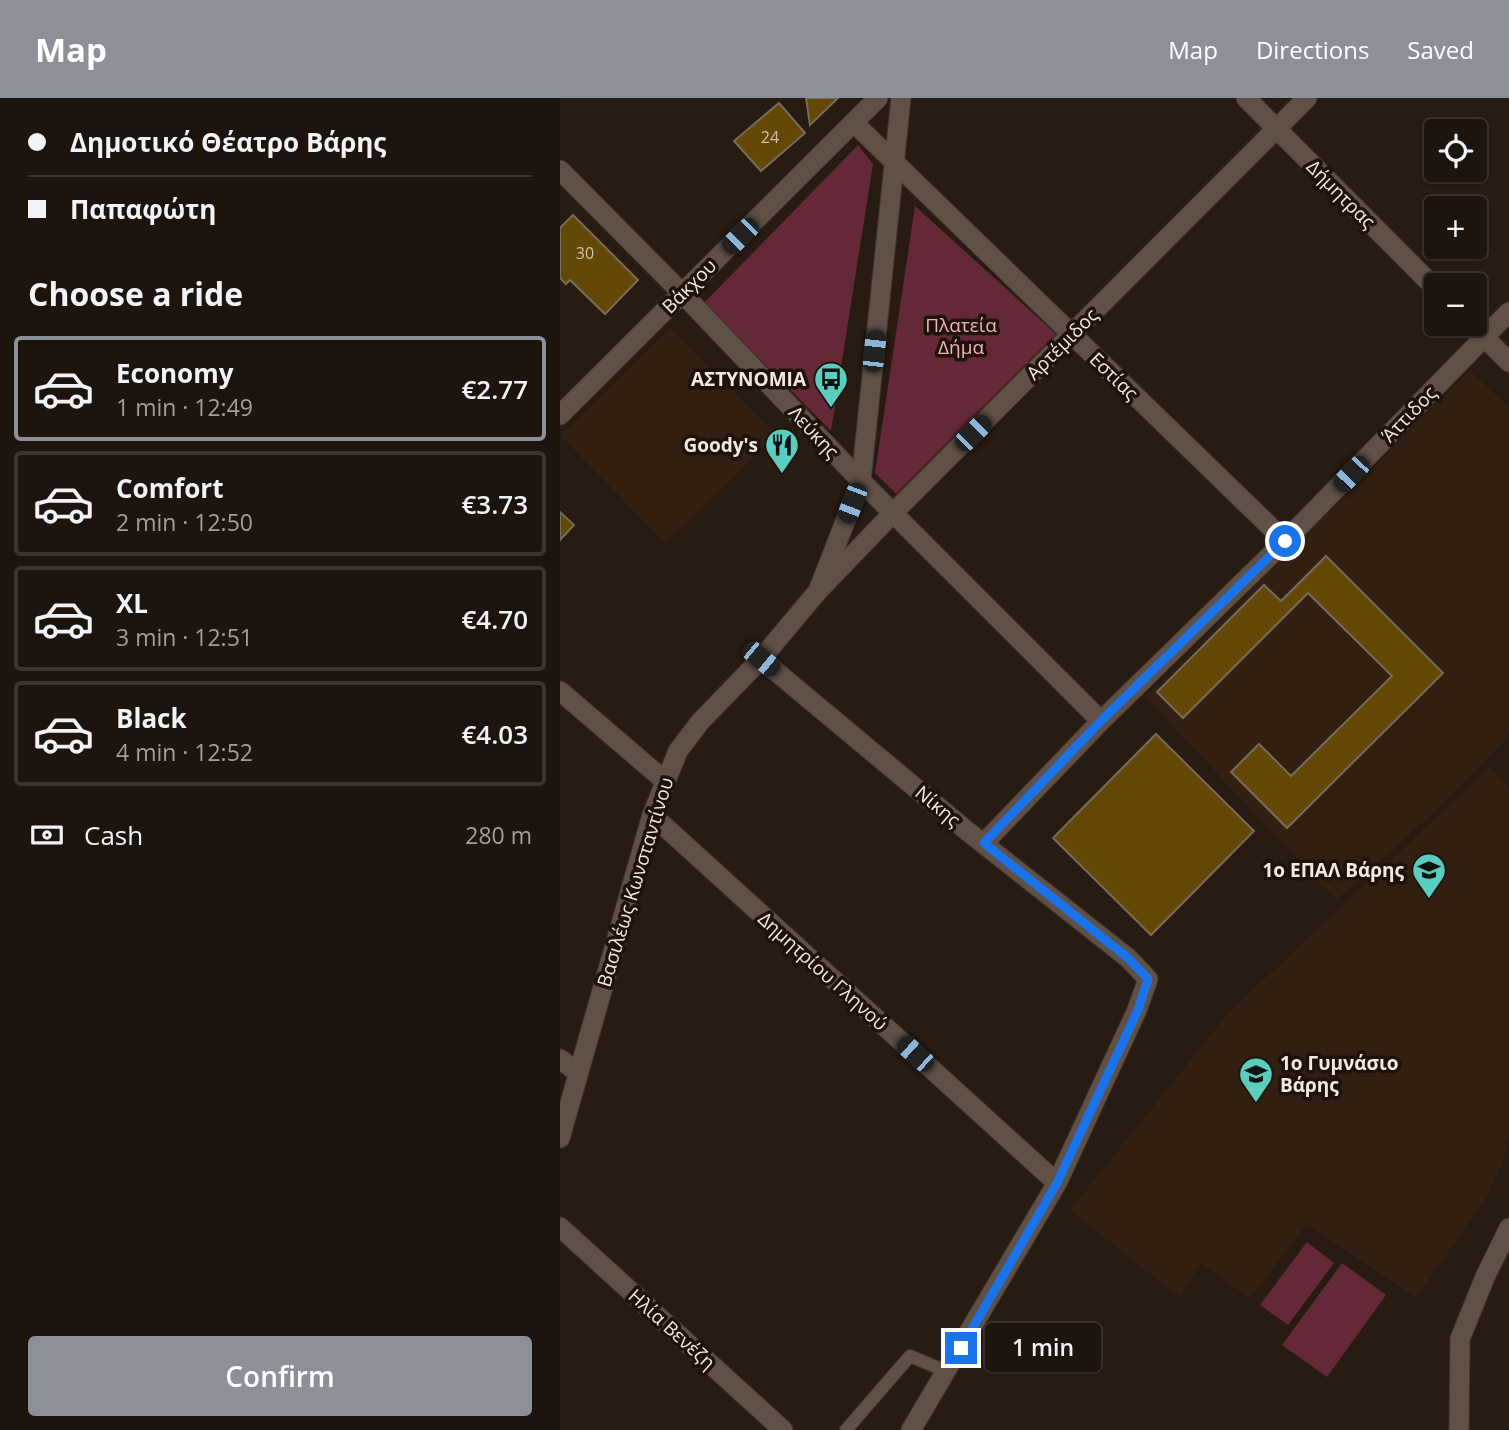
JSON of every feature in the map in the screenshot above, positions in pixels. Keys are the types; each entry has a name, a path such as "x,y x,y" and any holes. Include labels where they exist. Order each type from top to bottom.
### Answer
{"street":[{"name":"Βάκχου","path":"560,415 878,98"},
{"name":"Βασιλέως Κωνσταντίνου","path":"560,1138 652,815 678,751 818,591 861,481 901,98"},
{"name":"Δήμητρας","path":"1246,98 1424,277"},
{"name":"Αρτέμιδος","path":"818,591 1307,98"},
{"name":"Εστίας","path":"854,123 1285,541"},
{"name":"Λεύκης","path":"560,170 682,293 861,481 1101,721"},
{"name":"Άττιδος","path":"1487,325 1509,312"},
{"name":"Άττιδος","path":"984,843 1101,721 1285,541 1473,336"},
{"path":"1483,336 1509,362"},
{"name":"Νίκης","path":"761,659 1128,958 1148,979 1138,1010 1057,1183"},
{"path":"560,691 665,781"},
{"name":"Δημητρίου Γληνού","path":"652,815 1057,1183"},
{"path":"560,1059 578,1073"},
{"path":"911,1430 948,1372 1057,1183"},
{"name":"Ηλία Βενέζη","path":"560,1227 783,1430"},
{"path":"1459,1430 1460,1339 1509,1228"}],"lane":[{"path":"846,1430 910,1356 948,1372"}],"shaded area":[{"path":"670,328 776,435 666,543 560,436"},
{"path":"1470,370 1509,408 1509,733 1444,803 1336,900 1145,697"},
{"path":"1490,767 1509,788 1509,1136 1502,1164 1487,1197 1416,1298 1307,1224 1250,1299 1201,1263 1180,1298 1070,1210 1229,1012"}],"green space":[{"path":"858,145 873,164 831,431 704,303"},
{"name":"Πλατεία Δήμα","path":"915,206 1056,334 896,494 875,473"},
{"path":"1307,1242 1334,1263 1288,1325 1260,1305"},
{"path":"1342,1263 1386,1295 1327,1377 1282,1345"}],"building":[{"path":"806,98 838,98 810,125"},
{"path":"779,103 805,133 761,171 734,141"},
{"path":"573,215 638,280 605,314 570,280 566,284 560,278 560,228"},
{"path":"560,512 574,525 560,540"},
{"path":"1326,556 1443,673 1287,828 1231,772 1259,744 1291,776 1392,676 1308,593 1183,718 1157,692 1264,585 1281,601"},
{"path":"1156,734 1254,831 1151,935 1053,838"}],"place":[{"name":"ΑΣΤΥΝΟΜΙΑ","path":"831,409"},
{"name":"Goody's","path":"782,475"},
{"name":"1ο ΕΠΑΛ Βάρης","path":"1429,900"},
{"name":"1ο Γυμνάσιο Βάρης","path":"1256,1104"}],"route":[{"path":"961,1348 1057,1183 1138,1010 1148,979 1128,958 984,843 1101,721 1285,541"}]}
